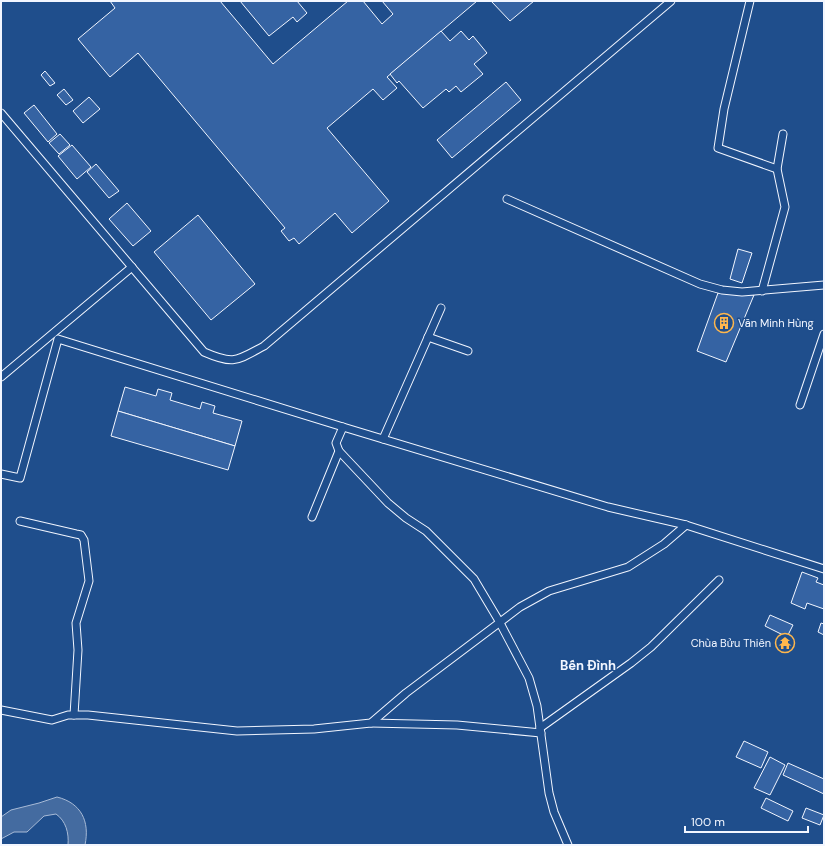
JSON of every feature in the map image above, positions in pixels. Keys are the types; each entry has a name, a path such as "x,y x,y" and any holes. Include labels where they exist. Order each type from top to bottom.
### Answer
{"street":[{"path":"1,113 204,352 219,358 237,361 264,346 671,1"},
{"path":"750,1 724,109 718,148 777,169"},
{"path":"762,291 785,208 777,169 783,134"},
{"path":"507,199 700,284 722,290 742,292 824,285"},
{"path":"1,377 132,267"},
{"path":"383,439 441,308"},
{"path":"800,405 824,334"},
{"path":"428,337 468,350"},
{"path":"1,474 20,478 58,339 343,427 608,506 686,525 824,569"},
{"path":"343,427 336,443 338,451 388,502 406,518 426,531 469,574 500,622 529,678 537,706 549,793 554,812 568,845"},
{"path":"312,516 338,451"},
{"path":"20,521 80,535 84,540 90,576 76,623 78,650 74,715"},
{"path":"371,723 406,693 520,607 548,591 628,567 664,544 686,525"},
{"path":"1,710 52,720 74,715 88,714 237,731 314,729 371,723 456,725 540,730 651,647 719,580"}],"water":[{"path":"57,797 78,808 82,814 86,828 85,845 68,845 66,828 62,820 56,814 44,816 27,832 14,832 1,839 1,817 11,810"}],"building":[{"path":"110,1 220,1 273,64 348,1 363,1 382,24 393,14 382,1 477,1 387,77 397,88 383,100 373,89 327,128 389,201 352,233 335,213 299,244 294,238 289,241 281,231 285,228 138,53 110,77 78,39 115,8"},
{"path":"240,1 297,1 307,13 297,22 293,17 269,36"},
{"path":"491,1 534,1 510,21"},
{"path":"441,31 450,41 461,31 469,40 473,36 487,53 474,64 483,74 461,92 456,86 449,92 446,89 423,108 399,81 397,83 390,74"},
{"path":"45,71 55,83 50,86 41,75"},
{"path":"506,82 521,100 452,158 437,140"},
{"path":"64,89 73,100 66,105 57,95"},
{"path":"89,97 100,109 83,123 73,111"},
{"path":"34,105 57,134 48,142 24,113"},
{"path":"60,134 70,145 59,154 49,143"},
{"path":"72,145 91,167 77,179 58,156"},
{"path":"96,164 119,191 109,198 87,172"},
{"path":"127,203 151,231 133,246 109,219"},
{"path":"198,215 255,284 211,320 154,252"},
{"path":"738,249 752,253 742,283 730,279"},
{"name":"Văn Minh Hùng","path":"718,293 754,295 726,362 697,351"},
{"path":"125,387 156,396 158,389 172,393 170,400 200,409 202,402 215,406 213,413 242,421 235,446 118,411"},
{"path":"118,411 235,446 228,470 111,436"},
{"path":"802,572 818,578 816,582 824,585 824,609 807,603 805,609 791,603"},
{"path":"770,615 793,625 787,637 765,626"},
{"path":"821,623 824,624 824,635 818,632"},
{"path":"744,741 768,752 761,768 736,757"},
{"path":"770,757 785,765 770,795 754,788"},
{"path":"788,763 824,779 824,794 783,775"},
{"path":"766,798 793,811 788,821 761,808"},
{"path":"806,808 824,815 820,825 802,818"}],"place":[{"name":"Văn Minh Hùng","path":"724,323"},
{"name":"Chùa Bửu Thiên","path":"785,643"}],"district":[{"name":"Bến Đình","path":"588,665"}]}
